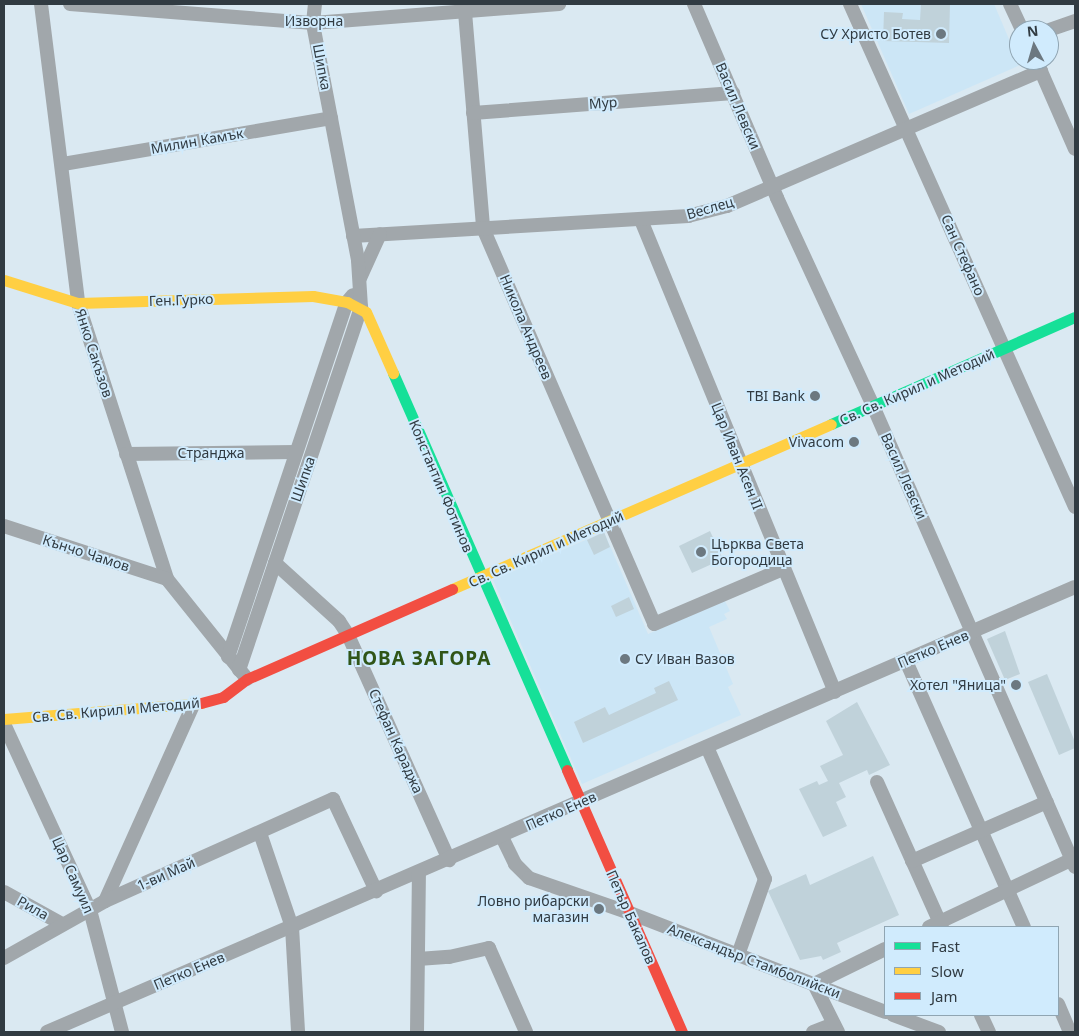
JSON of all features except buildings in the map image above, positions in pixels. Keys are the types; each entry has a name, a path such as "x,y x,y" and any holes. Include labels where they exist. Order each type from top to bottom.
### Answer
{"street":[{"name":"Янко Сакъзов","path":"41,4 63,164 78,303 168,579 243,675"},
{"name":"Изворна","path":"70,4 202,10 313,23 559,4"},
{"name":"Шипка","path":"243,675 275,564 361,307 354,236 313,23 316,4"},
{"name":"Васил Левски","path":"694,4 772,186 873,406 1074,862"},
{"name":"Сан Стефано","path":"850,4 1075,507"},
{"path":"1010,4 1017,20"},
{"name":"Никола Андреев","path":"465,12 483,228 654,624 783,570"},
{"path":"1059,27 1075,21"},
{"name":"Веслец","path":"354,236 688,216 727,206 906,128 1028,70"},
{"path":"1040,70 1075,150"},
{"name":"Мур","path":"473,113 733,93"},
{"name":"Милин Камък","path":"63,164 331,118"},
{"name":"Цар Иван Асен II","path":"641,220 783,570 835,692"},
{"path":"358,285 380,234"},
{"name":"Ген.Гурко","path":"4,280 78,303 314,296 347,302 361,307"},
{"name":"Шипка","path":"228,656 347,302 358,285"},
{"name":"Константин Фотинов","path":"361,307 370,317 480,578 581,802"},
{"name":"Св. Св. Кирил и Методий","path":"4,720 193,705 223,697 243,675 348,635 1075,317"},
{"name":"Странджа","path":"126,454 296,452"},
{"name":"Кънчо Чамов","path":"4,526 168,579"},
{"name":"Стефан Караджа","path":"275,564 334,616 348,635 448,860"},
{"name":"Петко Енев","path":"46,1032 502,837 1075,587"},
{"path":"906,661 1024,926"},
{"path":"105,901 193,705"},
{"name":"Цар Самуил","path":"4,724 90,910 122,1032"},
{"path":"708,747 765,879 738,955"},
{"path":"877,782 912,861 937,925 1007,890 1074,862"},
{"name":"1-ви Май","path":"4,958 105,901 260,833 333,798 376,891"},
{"name":"Петър Бакалов","path":"581,802 682,1032"},
{"path":"912,861 1047,802"},
{"path":"260,833 292,927 298,1032"},
{"name":"Александър Стамболийски","path":"502,837 515,864 529,878 630,913 884,1012"},
{"path":"418,1032 419,872"},
{"name":"Рила","path":"4,892 62,924"},
{"path":"418,959 449,957 489,948 526,1032"},
{"path":"813,1032 836,1028 814,984 884,949"},
{"path":"1059,1006 1070,1032"},
{"path":"896,1016 939,1032"},
{"path":"982,1016 989,1032"}],"shaded area":[{"name":"СУ Христо Ботев","path":"861,4 994,4 1009,39 1009,70 909,114"},
{"name":"СУ Иван Вазов","path":"604,532 648,634 725,601 730,611 724,614 727,619 709,627 733,684 728,687 741,715 582,784 493,580"}],"traffic: fast":[{"path":"831,424 1075,317"},
{"path":"393,373 567,770"}],"traffic: slow":[{"path":"4,280 78,303 313,296 347,302 366,312 393,373"},
{"path":"452,589 831,424"},
{"path":"4,719 201,703"}],"traffic: jam":[{"path":"201,703 223,697 247,679 452,589"},
{"path":"567,770 682,1032"}],"place":[{"name":"СУ Христо Ботев","path":"941,34"},
{"name":"TBI Bank","path":"815,396"},
{"name":"Vivacom","path":"854,442"},
{"name":"Църква Света Богородица","path":"701,552"},
{"name":"СУ Иван Вазов","path":"625,659"},
{"name":"Хотел \"Яница\"","path":"1016,685"},
{"name":"Ловно рибарски магазин","path":"599,909"}],"district":[{"name":"НОВА ЗАГОРА","path":"419,659"}]}
